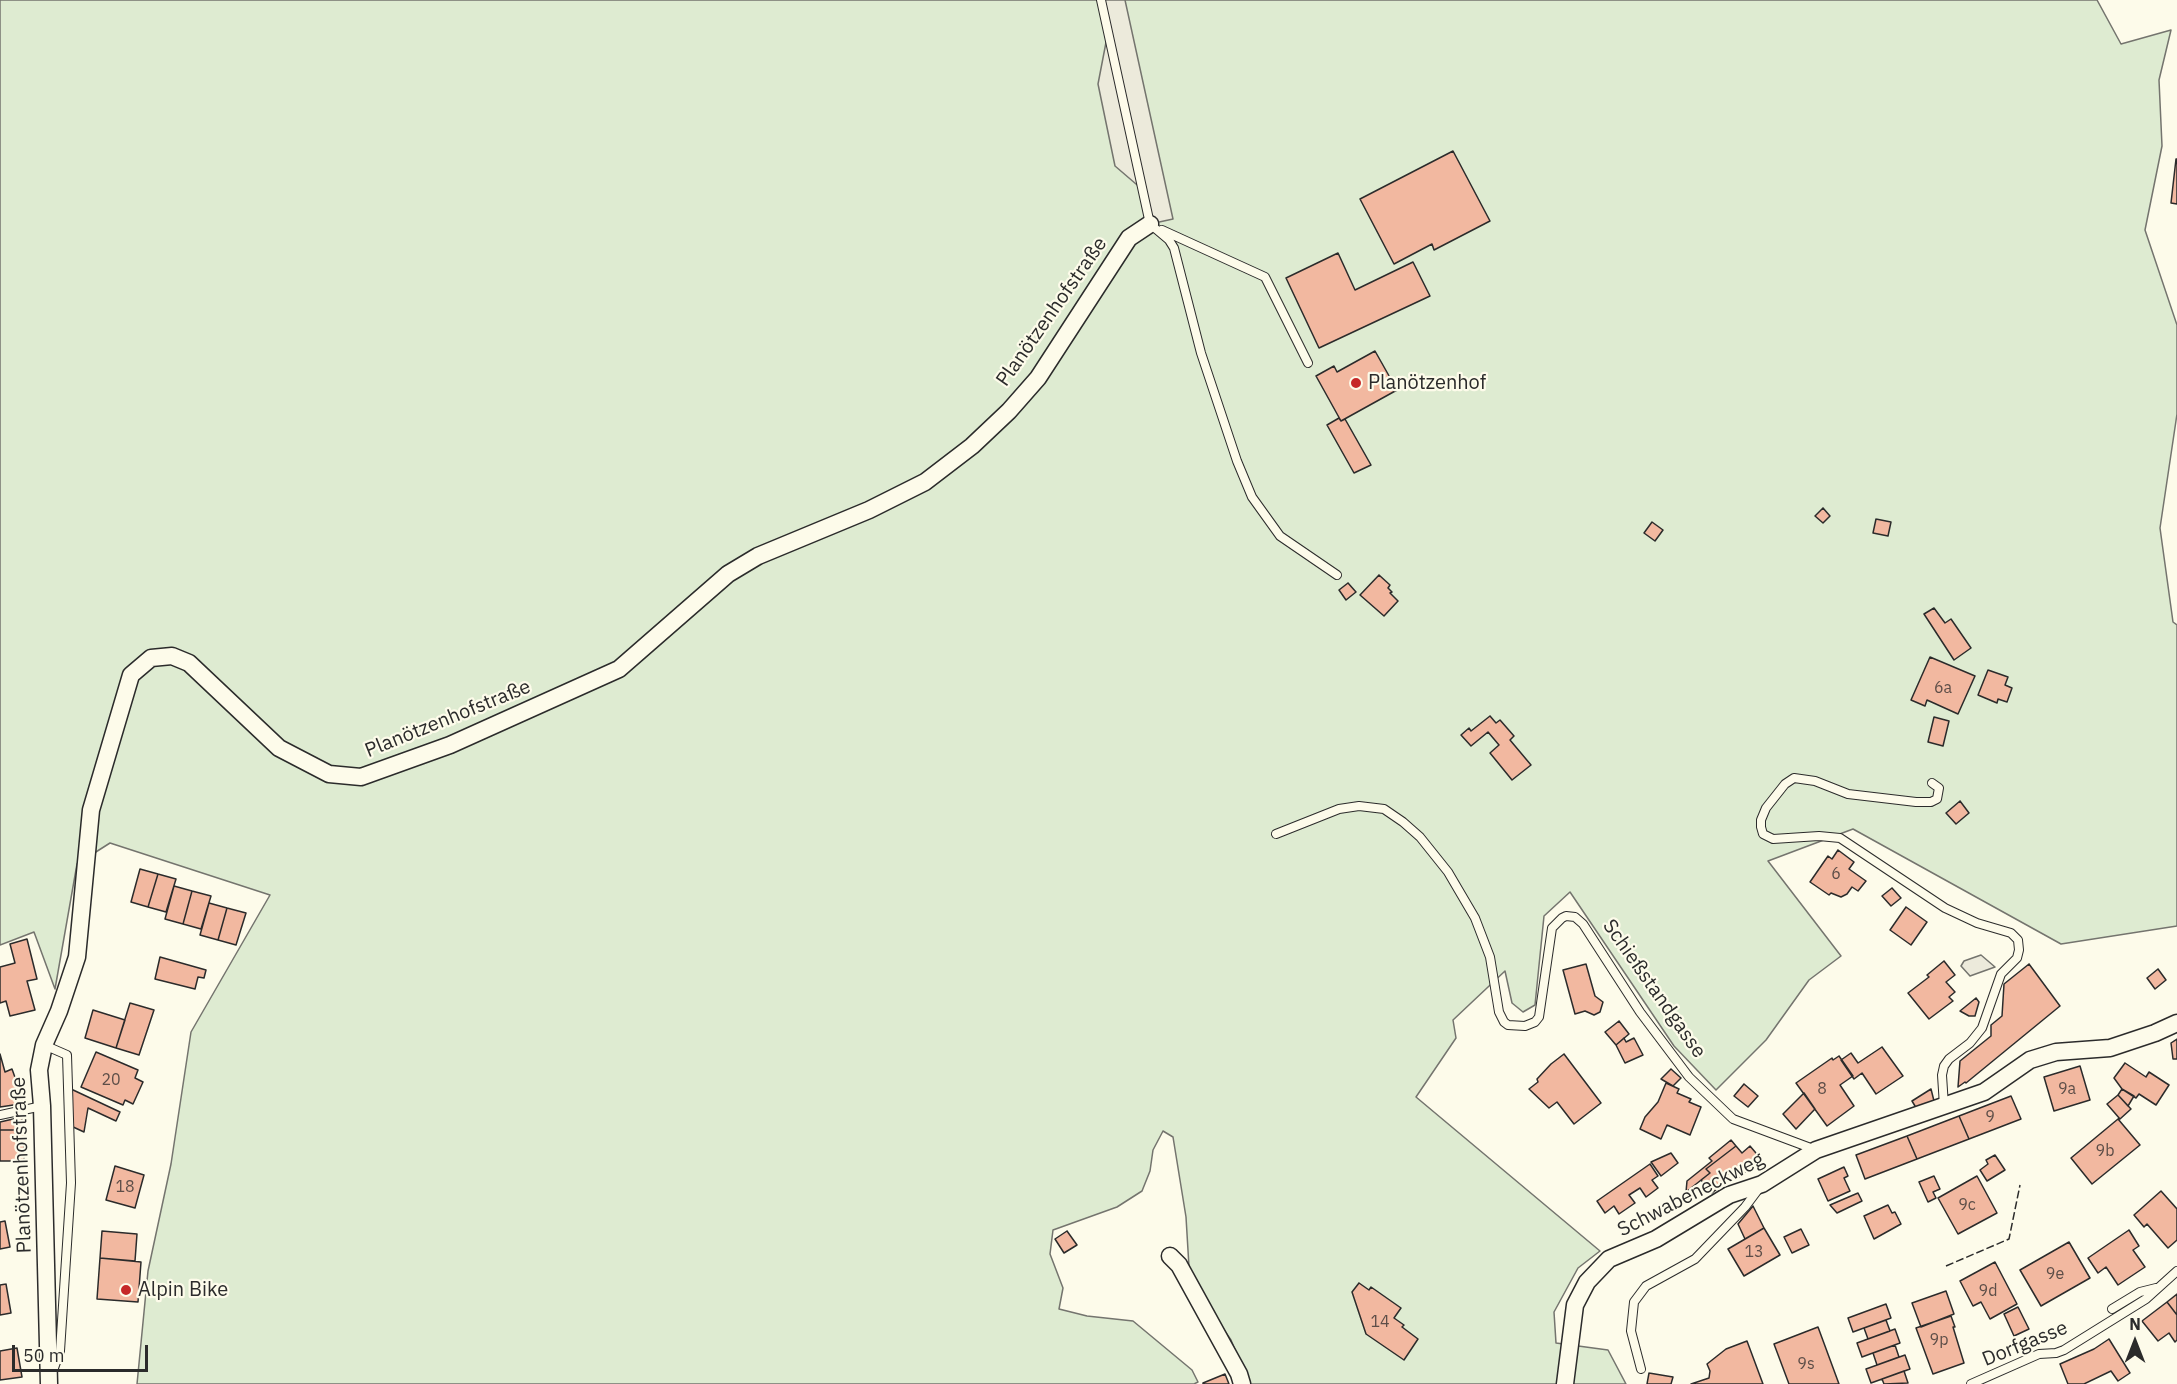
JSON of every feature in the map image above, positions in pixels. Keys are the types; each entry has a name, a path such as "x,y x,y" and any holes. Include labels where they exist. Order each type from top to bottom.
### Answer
{"street":[{"name":"Planötzenhofstraße","path":"49,1382 42,1106 39,1070 44,1045 59,1011 77,957 90,810 131,675 151,658 172,656 189,663 279,748 329,774 361,777 444,747 619,669 728,574 758,556 869,510 925,482 972,446 1009,411 1038,378 1129,238 1150,225"},
{"path":"1816,1150 1984,1092 2030,1060 2056,1052 2110,1048 2177,1023"},
{"name":"Schwabeneckweg","path":"1565,1384 1575,1305 1587,1282 1609,1259 1656,1239 1729,1195 1762,1184 1816,1150"},
{"path":"1170,1256 1179,1265 1239,1374 1242,1384"}],"lane":[{"path":"1101,0 1150,225 1169,240 1174,248 1201,353 1237,461 1252,497 1280,536 1337,575"},
{"path":"1150,225 1266,277 1308,363"},
{"path":"1932,783 1939,788 1937,799 1931,802 1916,802 1848,794 1815,781 1794,778 1785,784 1766,808 1761,827 1763,834 1773,839 1819,836 1840,838 1945,908 1977,923 2011,933 2018,940 2018,954 1998,978 1982,1028 1970,1043 1949,1059 1944,1066 1942,1075 1944,1106"},
{"name":"Schießstandgasse","path":"1276,834 1339,809 1359,806 1383,809 1403,822 1420,837 1448,872 1475,918 1490,957 1500,1012 1504,1022 1508,1025 1525,1026 1535,1022 1539,1017 1550,933 1554,925 1562,918 1575,917 1583,924 1671,1056 1696,1084 1733,1119 1816,1150"},
{"path":"44,1045 67,1055 71,1184 60,1350 49,1382"},
{"path":"0,1115 42,1106"},
{"path":"1641,1369 1630,1331 1634,1302 1646,1286 1695,1259 1745,1207 1762,1184"},
{"name":"Dorfgasse","path":"1971,1384 2039,1354 2061,1352 2131,1309 2177,1271"},
{"path":"2112,1309 2140,1292 2159,1287"}],"green space":[{"path":"0,0 2097,0 2121,44 2171,30 2159,80 2162,146 2145,230 2177,325 2177,414 2160,528 2173,622 2177,625 2177,926 2061,944 1853,829 1768,861 1841,956 1809,980 1766,1040 1716,1090 1674,1046 1570,892 1544,916 1535,1005 1523,1012 1512,1003 1505,971 1453,1020 1456,1038 1416,1097 1600,1251 1578,1268 1554,1312 1556,1343 1608,1350 1626,1384 1249,1384 1231,1340 1210,1310 1189,1267 1186,1217 1173,1137 1163,1131 1153,1150 1150,1171 1142,1191 1117,1207 1053,1230 1050,1254 1063,1288 1059,1309 1087,1316 1133,1321 1192,1370 1198,1382 1194,1384 137,1384 148,1271 171,1164 191,1032 270,895 110,843 77,864 55,989 34,932 0,945"}],"shaded area":[{"path":"1101,0 1125,0 1173,219 1150,224 1143,190 1115,166 1098,84 1108,32"},
{"path":"1981,955 1995,967 1970,976 1961,966 1964,961"}],"building":[{"path":"1453,151 1490,221 1434,250 1432,244 1394,264 1360,199"},
{"path":"2177,159 2177,204 2171,203"},
{"path":"1338,253 1355,290 1413,262 1430,296 1319,348 1286,278"},
{"name":"Planötzenhof","path":"1375,351 1397,390 1341,421 1316,376 1334,366 1337,372"},
{"path":"1339,418 1341,421 1345,419 1371,465 1354,473 1327,425"},
{"path":"1823,508 1830,516 1823,523 1815,516"},
{"path":"1876,519 1891,522 1888,536 1873,533"},
{"path":"1652,522 1663,530 1655,541 1644,533"},
{"path":"1379,575 1390,585 1388,588 1392,592 1390,593 1398,601 1384,616 1360,595"},
{"path":"1348,583 1356,592 1346,600 1339,590"},
{"path":"1934,608 1945,623 1951,619 1971,648 1954,660 1924,614"},
{"path":"1930,657 1975,676 1958,714 1927,700 1925,706 1911,700"},
{"path":"1988,670 2008,677 2005,685 2012,688 2007,702 1998,699 1997,703 1978,695"},
{"path":"1490,716 1496,723 1500,720 1514,736 1510,740 1531,765 1512,780 1490,753 1499,745 1488,732 1471,746 1461,735 1469,728 1471,731"},
{"path":"1934,717 1949,721 1943,746 1928,742"},
{"path":"1960,801 1969,813 1956,824 1946,813"},
{"path":"1838,850 1854,862 1849,869 1866,881 1858,891 1852,887 1847,894 1841,897 1831,893 1829,895 1810,882 1828,856 1832,859"},
{"path":"140,869 158,874 148,907 131,902"},
{"path":"158,874 176,879 166,912 148,907"},
{"path":"174,886 192,891 183,924 165,919"},
{"path":"1892,888 1901,898 1891,906 1882,896"},
{"path":"192,891 211,896 201,929 183,924"},
{"path":"209,903 227,908 218,940 200,935"},
{"path":"1906,907 1927,922 1911,945 1890,930"},
{"path":"227,908 246,913 236,945 218,940"},
{"path":"27,939 37,979 27,981 35,1010 10,1016 6,1001 0,1003 0,967 15,963 10,944"},
{"path":"160,957 206,970 204,978 198,977 195,989 155,979"},
{"path":"1944,961 1955,975 1946,982 1955,992 1949,997 1953,1001 1929,1019 1908,993 1929,977 1927,975"},
{"path":"1586,964 1595,996 1603,1002 1600,1012 1594,1015 1585,1011 1575,1014 1563,970"},
{"path":"2029,964 2060,1006 1966,1083 1958,1087 1960,1061 1991,1036 1991,1025 2002,1016 2004,984"},
{"path":"2158,969 2166,980 2155,989 2147,978"},
{"path":"1976,998 1979,1002 1975,1016 1969,1016 1960,1011"},
{"path":"130,1003 154,1010 139,1055 116,1048"},
{"path":"93,1010 125,1020 116,1048 85,1038"},
{"path":"1619,1021 1629,1034 1616,1045 1605,1032"},
{"path":"1624,1038 1626,1042 1634,1038 1643,1055 1625,1063 1616,1045"},
{"path":"2177,1039 2177,1059 2173,1059 2171,1043"},
{"path":"1882,1047 1903,1076 1876,1094 1862,1073 1854,1079 1841,1060 1851,1053 1858,1063"},
{"path":"96,1052 138,1070 135,1078 143,1082 133,1104 125,1100 123,1105 81,1087"},
{"path":"0,1054 5,1072 12,1069 20,1104 0,1107"},
{"path":"1564,1054 1601,1103 1574,1124 1557,1102 1549,1108 1529,1089 1538,1082 1537,1079 1551,1064"},
{"path":"1839,1056 1853,1076 1840,1085 1854,1106 1827,1126 1796,1083 1832,1058 1833,1060"},
{"path":"2125,1063 2146,1077 2149,1072 2169,1085 2156,1105 2139,1094 2136,1098 2122,1089 2114,1078"},
{"path":"2080,1066 2090,1100 2054,1111 2044,1077"},
{"path":"1671,1069 1681,1078 1673,1086 1661,1079"},
{"path":"1666,1083 1679,1089 1677,1093 1691,1099 1689,1102 1701,1107 1690,1135 1667,1125 1661,1139 1640,1129 1645,1117 1658,1102"},
{"path":"1744,1084 1758,1096 1748,1107 1734,1096"},
{"path":"71,1089 120,1112 116,1121 88,1108 84,1132 71,1126"},
{"path":"1931,1089 1934,1101 1918,1111 1912,1101"},
{"path":"2122,1089 2134,1096 2128,1106 2118,1095"},
{"path":"1804,1093 1815,1109 1796,1129 1783,1114"},
{"path":"2118,1095 2131,1109 2120,1119 2107,1104"},
{"path":"2011,1096 2021,1119 1969,1139 1959,1116"},
{"path":"1959,1116 1969,1139 1917,1159 1907,1136"},
{"path":"22,1117 22,1130 0,1130 0,1122"},
{"path":"2118,1119 2140,1145 2092,1184 2071,1158"},
{"path":"0,1130 24,1130 24,1161 0,1161"},
{"path":"1907,1136 1917,1159 1865,1179 1856,1155"},
{"path":"1731,1140 1736,1146 1706,1169 1710,1173 1686,1192 1687,1181 1712,1161 1709,1158"},
{"path":"1736,1146 1742,1153 1750,1146 1761,1159 1739,1177 1733,1170 1726,1176 1729,1179 1712,1193 1701,1180 1710,1173 1706,1169"},
{"path":"1671,1153 1678,1163 1661,1176 1651,1162"},
{"path":"1995,1155 2005,1170 1987,1181 1980,1170 1988,1164 1986,1160"},
{"path":"1650,1164 1658,1176 1652,1180 1658,1188 1646,1197 1640,1188 1629,1195 1635,1203 1619,1214 1614,1206 1605,1213 1597,1201"},
{"path":"115,1166 144,1175 135,1208 106,1200"},
{"path":"1844,1167 1848,1176 1844,1178 1850,1191 1828,1201 1818,1179"},
{"path":"1934,1176 1940,1189 1933,1192 1936,1198 1928,1202 1919,1182"},
{"path":"1977,1176 1997,1213 1958,1234 1938,1198"},
{"path":"2161,1191 2177,1209 2177,1240 2168,1248 2147,1224 2144,1227 2134,1215"},
{"path":"1858,1193 1862,1201 1837,1213 1830,1205"},
{"path":"1888,1205 1892,1213 1895,1212 1901,1224 1874,1239 1864,1216"},
{"path":"1753,1206 1764,1228 1745,1239 1738,1224"},
{"path":"5,1221 10,1247 0,1249 0,1222"},
{"path":"1764,1228 1780,1255 1744,1276 1728,1249"},
{"path":"1801,1229 1809,1245 1792,1253 1784,1237"},
{"path":"2129,1230 2139,1246 2133,1250 2145,1267 2118,1285 2106,1267 2098,1273 2088,1258"},
{"path":"102,1231 137,1234 135,1261 100,1258"},
{"path":"1067,1231 1077,1245 1064,1253 1055,1239"},
{"path":"2069,1242 2090,1278 2041,1306 2020,1270"},
{"path":"100,1258 141,1262 138,1302 97,1299"},
{"path":"1995,1262 2017,1304 1990,1319 1981,1302 1973,1306 1960,1281"},
{"path":"1359,1283 1369,1290 1371,1287 1401,1308 1394,1318 1418,1339 1404,1360 1366,1334 1352,1292"},
{"path":"6,1284 11,1313 0,1315 0,1285"},
{"path":"1946,1291 1954,1314 1921,1327 1912,1303"},
{"path":"2177,1294 2177,1315 2167,1302"},
{"path":"2167,1302 2177,1315 2177,1340 2175,1342 2169,1333 2158,1341 2142,1321"},
{"path":"1886,1304 1891,1318 1853,1332 1848,1318"},
{"path":"2018,1307 2029,1329 2014,1336 2004,1314"},
{"path":"1951,1316 1964,1363 1933,1374 1916,1328"},
{"path":"1886,1320 1890,1331 1868,1339 1864,1328"},
{"path":"1818,1327 1839,1384 1789,1384 1774,1344"},
{"path":"1895,1329 1900,1343 1862,1357 1857,1343"},
{"path":"2109,1339 2130,1373 2118,1381 2111,1371 2084,1384 2068,1384 2060,1364 2094,1349"},
{"path":"1747,1341 1763,1384 1691,1384 1709,1378 1710,1371 1707,1364 1726,1349"},
{"path":"1895,1345 1899,1357 1877,1365 1873,1353"},
{"path":"17,1348 22,1377 0,1380 0,1351"},
{"path":"1905,1355 1910,1369 1871,1383 1866,1369"},
{"path":"1904,1371 1908,1383 1884,1384 1882,1379"},
{"path":"1649,1373 1673,1377 1671,1384 1647,1384"},
{"path":"1225,1374 1229,1384 1203,1384 1203,1383"}],"fence":[{"path":"1946,1266 2009,1239 2020,1185"}],"place":[{"name":"Planötzenhof","path":"1356,383"},
{"name":"Alpin Bike","path":"126,1290"}]}
